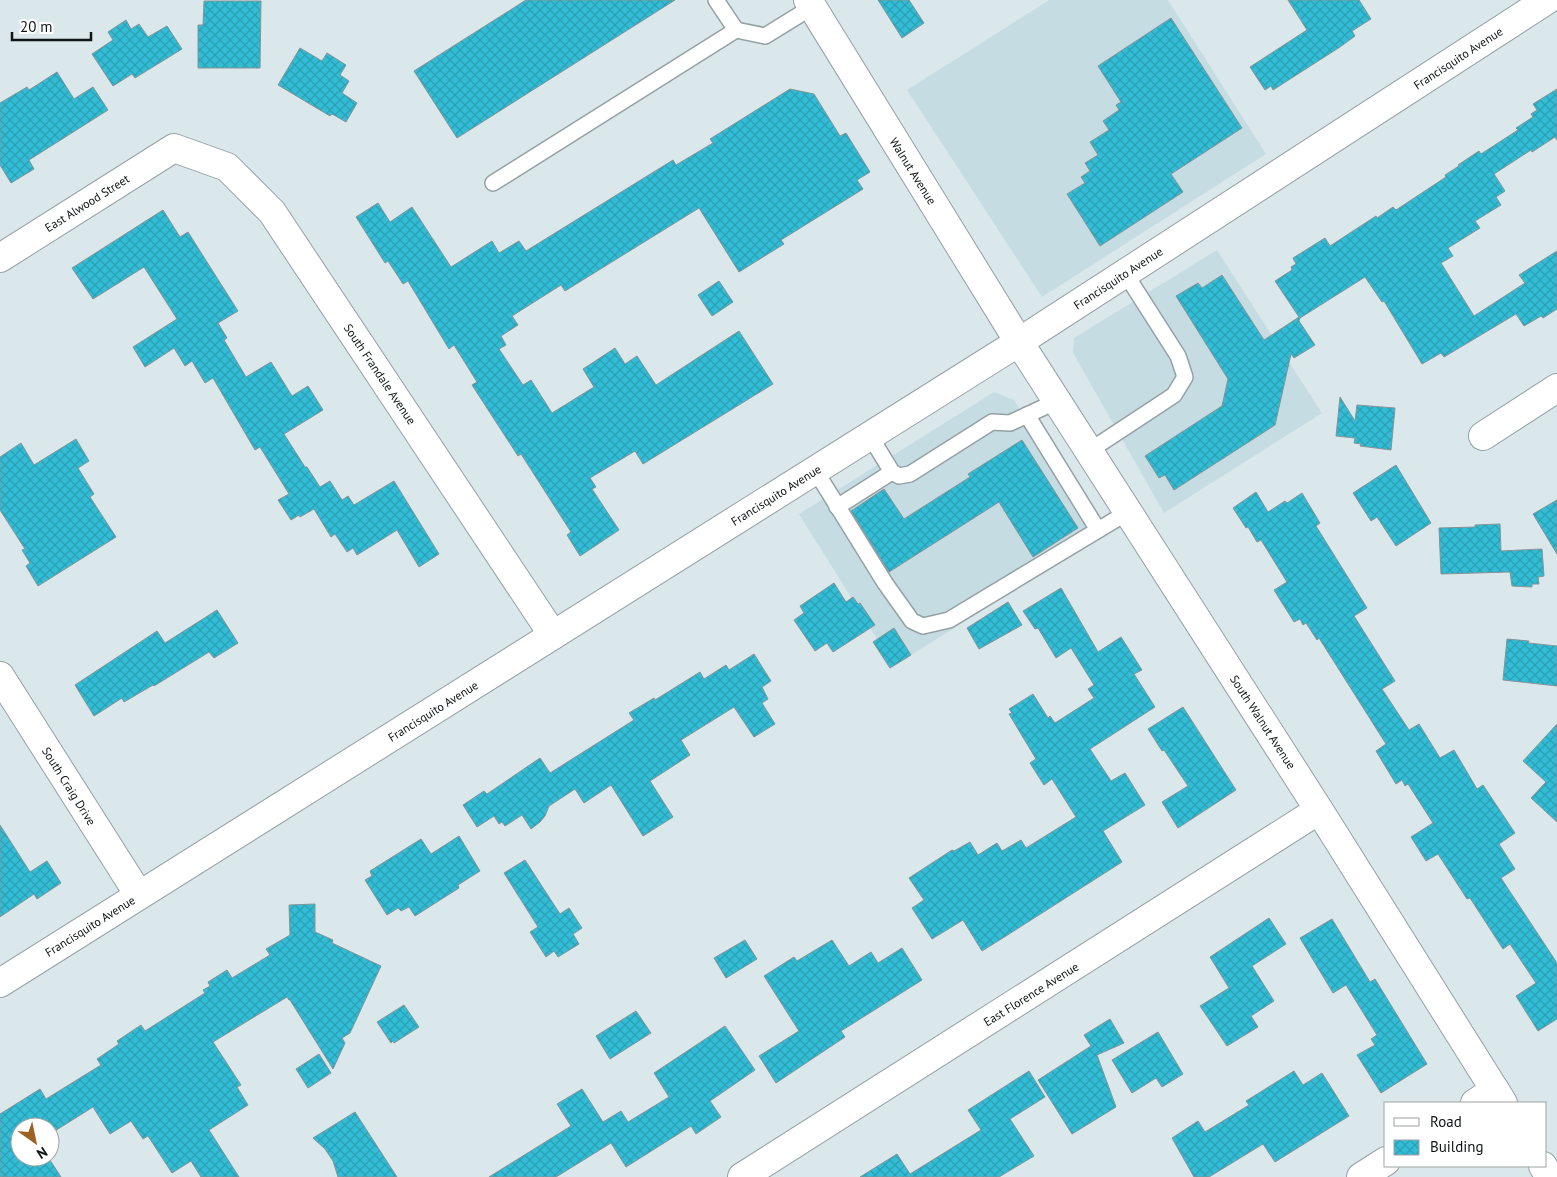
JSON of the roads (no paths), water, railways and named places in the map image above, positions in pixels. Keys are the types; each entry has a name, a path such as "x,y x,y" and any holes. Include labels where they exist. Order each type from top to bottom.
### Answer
{"street":[{"name":"Francisquito Avenue","path":"0,983 1019,342 1547,0"},
{"path":"1554,0 1557,4"},
{"name":"Walnut Avenue","path":"810,3 1019,342"},
{"name":"East Alwood Street","path":"0,258 174,148"},
{"name":"South Frandale Avenue","path":"174,148 227,167 272,212 553,635"},
{"name":"South Walnut Avenue","path":"1019,342 1320,810 1491,1099"},
{"path":"1482,436 1557,388"},
{"name":"South Craig Drive","path":"0,676 139,895"},
{"name":"East Florence Avenue","path":"742,1177 1320,810"},
{"path":"1361,1177 1384,1162"}],"lane":[{"path":"716,0 736,30"},
{"path":"493,183 736,30 765,36 810,3"},
{"path":"1089,451 1174,395 1185,377 1178,356 1125,273"},
{"path":"870,436 892,472 899,476 910,474 992,422 1010,423 1057,401"},
{"path":"1027,415 1098,530"},
{"path":"815,470 885,583 912,621 923,626 949,620 1128,512"},
{"path":"838,506 892,472"}]}
